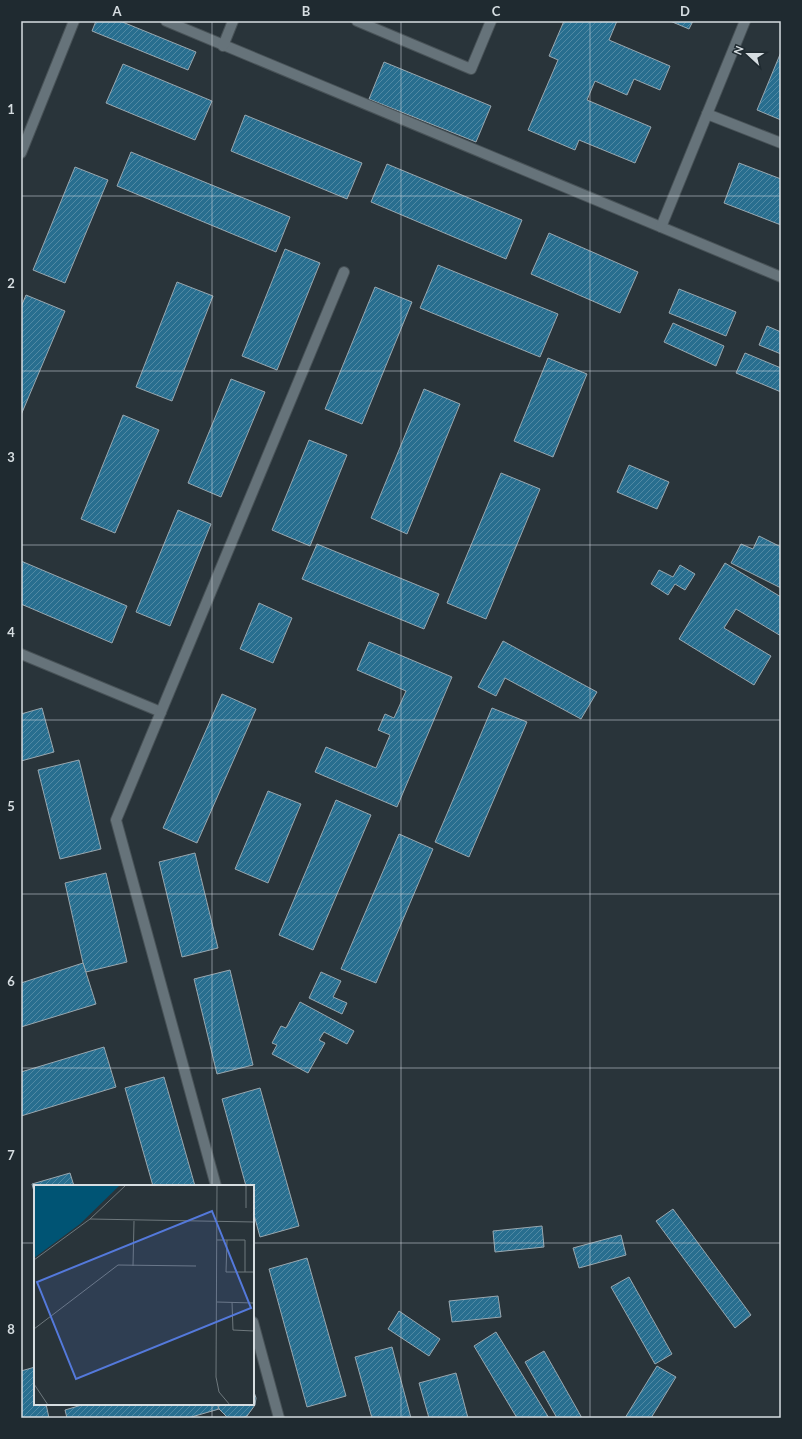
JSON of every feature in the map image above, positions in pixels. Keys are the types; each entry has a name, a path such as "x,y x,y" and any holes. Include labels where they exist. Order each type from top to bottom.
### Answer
{"street":[{"path":"166,21 781,277"},
{"path":"223,46 233,21"},
{"path":"357,21 472,69 492,21"},
{"path":"660,226 745,21"},
{"path":"21,153 73,24"},
{"path":"707,114 781,143"},
{"path":"216,1185 116,820 344,272"},
{"path":"21,654 161,712"},
{"path":"254,1326 279,1418"}],"building":[{"path":"96,21 120,21 196,52 188,70 92,31"},
{"path":"564,21 617,21 609,40 670,66 660,90 634,79 627,95 595,81 587,100 651,127 635,163 579,140 575,150 528,130 558,60 549,56"},
{"path":"670,21 693,21 689,29"},
{"path":"781,52 781,120 757,110"},
{"path":"384,62 491,106 476,142 369,99"},
{"path":"123,64 212,101 195,140 106,103"},
{"path":"245,115 362,163 347,199 231,151"},
{"path":"131,152 290,217 276,252 117,186"},
{"path":"739,163 781,179 781,225 724,203"},
{"path":"387,164 522,220 506,259 371,202"},
{"path":"75,167 108,180 65,283 33,270"},
{"path":"549,233 638,272 620,313 531,274"},
{"path":"285,249 320,263 277,370 242,356"},
{"path":"438,265 558,314 540,357 420,308"},
{"path":"177,282 213,296 172,401 136,387"},
{"path":"375,287 412,302 362,424 325,409"},
{"path":"679,289 736,312 726,336 669,313"},
{"path":"26,295 65,311 21,415 21,307"},
{"path":"673,323 724,346 716,366 664,342"},
{"path":"767,326 781,332 781,354 759,345"},
{"path":"745,353 781,368 781,392 736,373"},
{"path":"548,358 587,374 553,457 514,441"},
{"path":"231,379 265,392 221,497 188,483"},
{"path":"424,389 460,404 407,534 371,518"},
{"path":"123,415 159,430 115,533 81,519"},
{"path":"309,440 347,455 310,546 272,530"},
{"path":"629,465 669,482 657,509 617,492"},
{"path":"501,473 540,489 486,619 447,603"},
{"path":"178,510 211,524 170,626 136,612"},
{"path":"759,536 781,547 781,588 731,563 741,544 753,549"},
{"path":"317,544 439,594 424,629 302,579"},
{"path":"21,561 127,606 112,643 21,604"},
{"path":"725,563 781,597 781,636 736,609 724,628 771,656 754,685 679,639"},
{"path":"680,565 695,574 685,590 675,584 668,595 651,584 659,570 673,577"},
{"path":"259,603 292,618 273,663 240,649"},
{"path":"503,641 597,692 581,719 505,678 496,696 478,687"},
{"path":"369,642 452,677 397,807 315,772 326,747 376,768 390,735 378,730 385,714 394,718 406,691 357,670"},
{"path":"222,694 256,709 197,843 163,828"},
{"path":"42,708 54,752 21,761 21,714"},
{"path":"492,708 527,722 469,857 435,842"},
{"path":"79,760 101,849 60,859 38,770"},
{"path":"268,791 301,804 268,883 235,869"},
{"path":"336,800 371,815 313,950 279,935"},
{"path":"399,834 433,849 376,983 341,969"},
{"path":"195,853 218,948 182,957 159,862"},
{"path":"106,873 127,962 86,972 65,883"},
{"path":"83,963 96,1004 21,1027 21,983"},
{"path":"230,970 253,1065 217,1074 194,979"},
{"path":"321,972 341,981 333,997 347,1003 342,1014 309,998"},
{"path":"300,1002 354,1031 347,1044 324,1032 319,1040 325,1043 308,1073 272,1054 277,1045 272,1043 281,1026 286,1028"},
{"path":"104,1047 116,1087 21,1116 21,1072"},
{"path":"164,1077 195,1185 153,1185 125,1088"},
{"path":"260,1088 299,1226 260,1237 254,1215 254,1185 246,1185 222,1099"},
{"path":"70,1173 74,1185 34,1185 34,1191 32,1184"},
{"path":"673,1209 751,1315 735,1328 656,1221"},
{"path":"542,1226 544,1247 495,1252 493,1231"},
{"path":"621,1235 626,1255 579,1268 573,1248"},
{"path":"307,1258 346,1396 307,1407 269,1269"},
{"path":"629,1277 672,1354 655,1364 611,1287"},
{"path":"498,1296 501,1317 452,1322 449,1301"},
{"path":"399,1311 440,1339 429,1356 388,1329"},
{"path":"496,1332 549,1418 517,1418 474,1346"},
{"path":"392,1347 411,1418 372,1418 355,1357"},
{"path":"544,1351 582,1418 557,1418 525,1362"},
{"path":"657,1366 676,1377 651,1418 625,1418"},
{"path":"34,1367 34,1405 46,1405 49,1418 21,1418 21,1371"},
{"path":"456,1373 468,1418 429,1418 419,1383"},
{"path":"254,1392 256,1398 255,1405 247,1416 242,1418 228,1418 219,1409 217,1405 254,1405"},
{"path":"82,1405 217,1405 219,1409 188,1418 67,1418 65,1410"}]}
